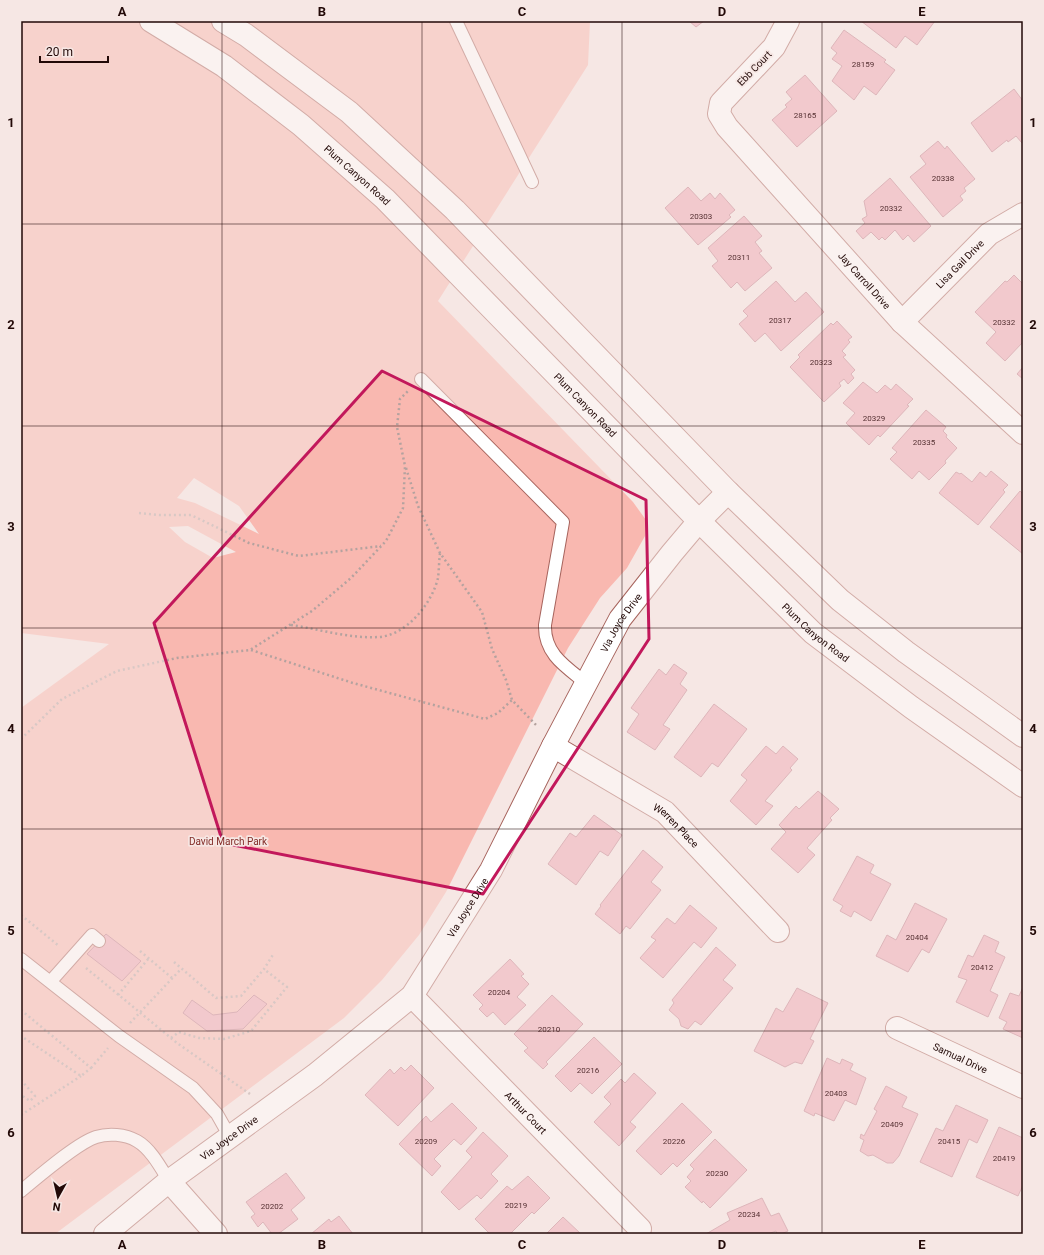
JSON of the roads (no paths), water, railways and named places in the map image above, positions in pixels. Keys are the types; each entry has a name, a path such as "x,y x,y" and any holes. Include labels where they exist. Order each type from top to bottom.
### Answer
{"street":[{"name":"Plum Canyon Road","path":"151,21 224,66 301,125 385,199 699,521 813,633 911,707 1023,786"},
{"path":"223,21 246,35 349,112 455,210 728,492 840,600 906,652 1023,736"},
{"name":"Ebb Court","path":"719,114 721,103 774,47 788,21"},
{"name":"Jay Carroll Drive","path":"719,114 727,127 902,322 1023,433"},
{"name":"Lisa Gail Drive","path":"902,322 989,234 1023,214"},
{"name":"Via Joyce Drive","path":"105,1234 169,1181 315,1075 412,996 491,870 553,746 620,619 699,521 728,492"},
{"name":"Werren Place","path":"553,746 665,812 778,931"},
{"name":"Arthur Court","path":"412,996 640,1229"},
{"name":"Samual Drive","path":"897,1028 1023,1087"},
{"path":"169,1181 216,1234"}],"lane":[{"path":"456,21 532,182"},
{"path":"421,379 563,522 545,626 545,636 549,649 561,663 586,683"},
{"path":"51,981 92,935 99,941"},
{"path":"21,959 51,981 119,1036 193,1088 217,1114 230,1137"},
{"path":"21,1191 77,1148 95,1137 118,1134 138,1141 155,1158 169,1181"}],"park label":[{"name":"David March Park","path":"228,841"}]}
